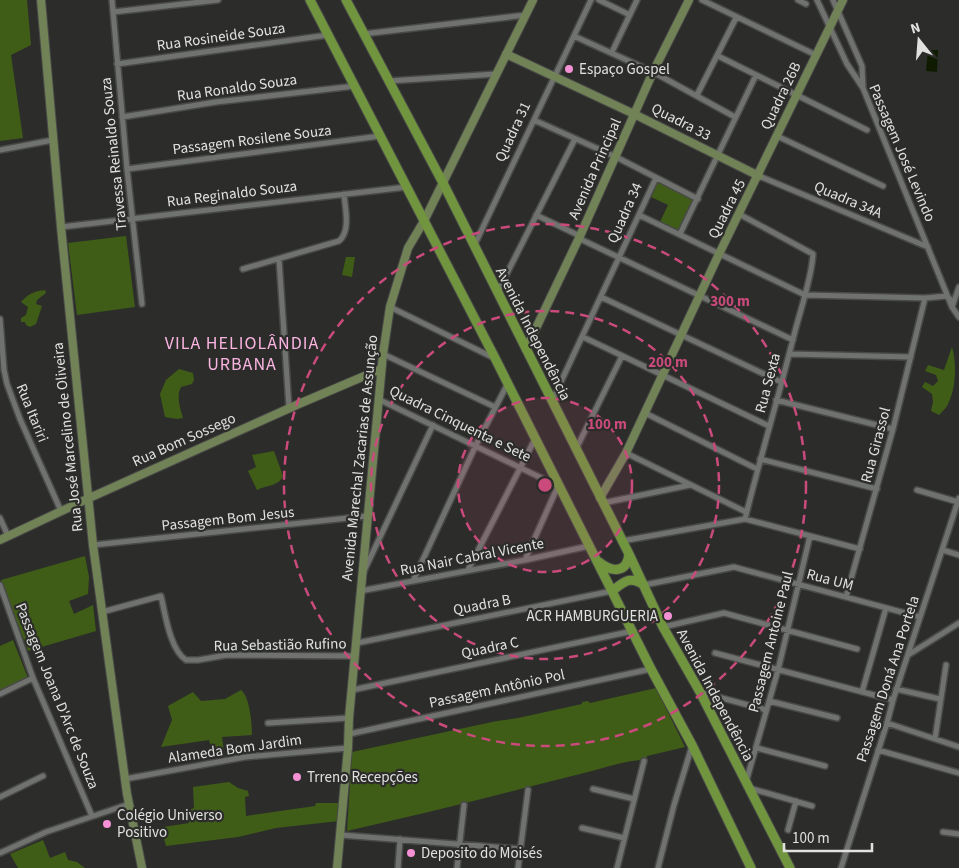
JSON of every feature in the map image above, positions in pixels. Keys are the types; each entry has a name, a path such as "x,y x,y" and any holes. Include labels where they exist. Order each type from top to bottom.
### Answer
{"main road":[{"path":"310,0 495,358 558,486 692,746 751,868"},
{"path":"316,0 344,54 346,70"},
{"path":"341,0 360,37 372,50"},
{"name":"Avenida Independência","path":"346,0 443,183 629,554 663,626 700,692 790,868"},
{"path":"597,561 606,568 616,570 626,564 629,554"},
{"path":"612,591 627,580 636,580 644,585"}],"street":[{"name":"Rua José Marcelino de Oliveira","path":"41,0 60,227 87,498 129,804 142,868"},
{"name":"Travessa Reinaldo Souza","path":"112,0 127,169 142,304"},
{"path":"113,12 218,0"},
{"name":"Avenida Marechal Zacarias de Assunção","path":"334,868 340,836 378,398 390,307 408,248 424,222 533,0"},
{"name":"Quadra 31","path":"474,246 591,0"},
{"path":"599,0 630,15"},
{"path":"612,52 638,0"},
{"name":"Avenida Principal","path":"526,349 616,157 653,72 689,0"},
{"path":"702,0 816,55"},
{"path":"798,0 806,4"},
{"name":"Passagem José Levindo","path":"817,0 847,64 863,88 952,307 959,317"},
{"path":"832,0 862,66 863,88"},
{"name":"Quadra 26B","path":"759,176 843,0"},
{"path":"363,34 526,15"},
{"path":"697,95 736,18"},
{"name":"Rua Rosineide Souza","path":"117,64 328,35"},
{"path":"574,36 653,72 735,117"},
{"path":"506,54 553,77"},
{"path":"718,56 867,130"},
{"path":"388,82 496,74"},
{"path":"756,75 718,156 759,176"},
{"name":"Quadra 33","path":"553,77 634,114 718,156 680,234"},
{"name":"Rua Ronaldo Souza","path":"122,117 216,102 355,86"},
{"path":"534,120 616,157 698,199"},
{"name":"Passagem Rosilene Souza","path":"127,169 380,136"},
{"path":"777,136 883,186"},
{"path":"497,293 575,139"},
{"path":"0,150 53,140"},
{"name":"Quadra 34A","path":"759,176 928,247"},
{"name":"Quadra 45","path":"601,500 626,453 739,214 759,176"},
{"name":"Quadra 34","path":"552,401 620,259 656,178"},
{"name":"Rua Reginaldo Souza","path":"60,227 407,187"},
{"path":"243,269 331,244 343,238 346,229 344,194"},
{"name":"Rua Sexta","path":"739,214 813,254 790,354 757,469 745,519"},
{"path":"536,215 620,259 792,340"},
{"path":"639,215 804,295 925,298 946,296 950,300"},
{"path":"279,259 289,408"},
{"path":"952,307 959,287"},
{"path":"601,297 781,382"},
{"name":"Rua Girassol","path":"846,597 893,429 925,298"},
{"path":"390,307 495,358"},
{"name":"Rua Itariri","path":"0,319 7,384 61,511"},
{"path":"583,336 770,426"},
{"path":"383,354 495,407"},
{"path":"790,354 910,357"},
{"path":"576,449 622,356"},
{"name":"Rua Bom Sossego","path":"0,540 87,498 381,369"},
{"path":"413,581 476,446 508,385"},
{"name":"Quadra Cinquenta e Sete","path":"378,398 558,486"},
{"path":"776,400 893,429"},
{"path":"645,413 757,469"},
{"path":"361,578 434,425"},
{"path":"468,570 535,439"},
{"path":"626,453 746,512"},
{"path":"760,459 877,489"},
{"path":"601,500 691,485"},
{"path":"525,560 558,486"},
{"path":"917,490 958,500"},
{"name":"Passagem Doná Ana Portela","path":"841,868 896,690 958,500"},
{"name":"Passagem Bom Jesus","path":"93,545 367,516"},
{"path":"0,518 8,536"},
{"path":"622,541 745,519 860,549"},
{"name":"Passagem Antoine Paul","path":"747,785 778,670 810,536"},
{"name":"Rua Nair Cabral Vicente","path":"360,591 589,546"},
{"path":"943,550 959,555"},
{"name":"Rua UM","path":"644,585 734,567 920,617"},
{"name":"Passagem Joana D'Arc de Souza","path":"0,585 33,678 92,816"},
{"name":"Quadra B","path":"356,643 612,591"},
{"name":"Rua Sebastião Rufino","path":"102,612 161,596 170,632 178,653 186,660 227,656 355,656"},
{"path":"862,692 886,608"},
{"path":"663,626 724,613 857,649"},
{"path":"908,656 959,623"},
{"name":"Quadra C","path":"352,690 633,631"},
{"path":"715,653 893,700"},
{"path":"935,739 946,665"},
{"name":"Passagem Antônio Pol","path":"349,734 651,669"},
{"path":"0,694 33,678"},
{"path":"896,690 940,699"},
{"path":"700,692 766,710"},
{"path":"770,701 837,718"},
{"path":"268,722 349,718"},
{"path":"887,723 959,747"},
{"path":"658,868 674,805 692,746"},
{"name":"Alameda Bom Jardim","path":"126,779 246,757 348,748"},
{"path":"757,748 825,766"},
{"path":"878,750 959,773"},
{"path":"617,868 644,762"},
{"path":"0,797 43,776"},
{"path":"747,785 812,806"},
{"path":"593,789 634,799"},
{"path":"518,868 528,790"},
{"path":"788,830 796,801"},
{"path":"0,853 46,832 129,804"},
{"path":"457,868 464,805"},
{"path":"582,828 624,838"},
{"path":"943,832 959,834"},
{"path":"340,836 520,849"},
{"path":"398,868 400,839"}],"green space":[{"path":"0,0 27,0 31,45 11,55 23,138 0,141"},
{"path":"656,181 695,199 679,230 660,222 668,205 649,196"},
{"path":"126,236 135,307 77,315 68,243"},
{"path":"346,257 355,257 352,277 342,275"},
{"path":"45,290 46,293 37,300 36,304 42,306 36,324 30,327 25,322 21,322 21,318 26,315 28,307 21,302 31,293"},
{"path":"952,347 955,369 954,385 947,406 939,415 931,411 932,394 922,387 925,382 933,386 938,381 936,375 925,371 928,365 944,370"},
{"path":"179,369 193,373 194,380 192,384 181,387 179,398 183,418 177,419 165,417 160,394 166,380"},
{"path":"274,451 283,476 276,484 257,490 248,471 256,467 252,455"},
{"path":"85,556 89,577 88,594 69,601 74,614 93,605 96,631 28,651 1,580"},
{"path":"13,640 28,678 0,690 0,646"},
{"path":"656,688 685,747 647,756 646,761 616,764 466,803 347,831 352,752 518,718 582,704 582,702 588,701 590,703"},
{"path":"241,690 247,698 252,735 222,737 224,752 212,751 209,740 161,747 172,720 168,706 193,692 201,701 225,699"},
{"path":"229,782 238,788 248,791 249,796 245,797 246,816 315,806 316,803 341,803 339,821 276,828 238,837 166,846 163,835 145,836 144,830 189,823 191,809 194,808 193,787"},
{"path":"43,840 50,858 65,852 68,860 77,862 85,868 18,868 10,854"}],"shaded area":[{"path":"928,50 938,50 937,72 926,71"}],"place":[{"name":"Espaço Gospel","path":"569,69"},
{"name":"ACR HAMBURGUERIA","path":"668,616"},
{"name":"Trreno Recepções","path":"297,777"},
{"name":"Colégio Universo Positivo","path":"107,824"},
{"name":"Deposito do Moisés","path":"411,853"}],"district":[{"name":"VILA HELIOLÂNDIA URBANA","path":"242,353"}]}
